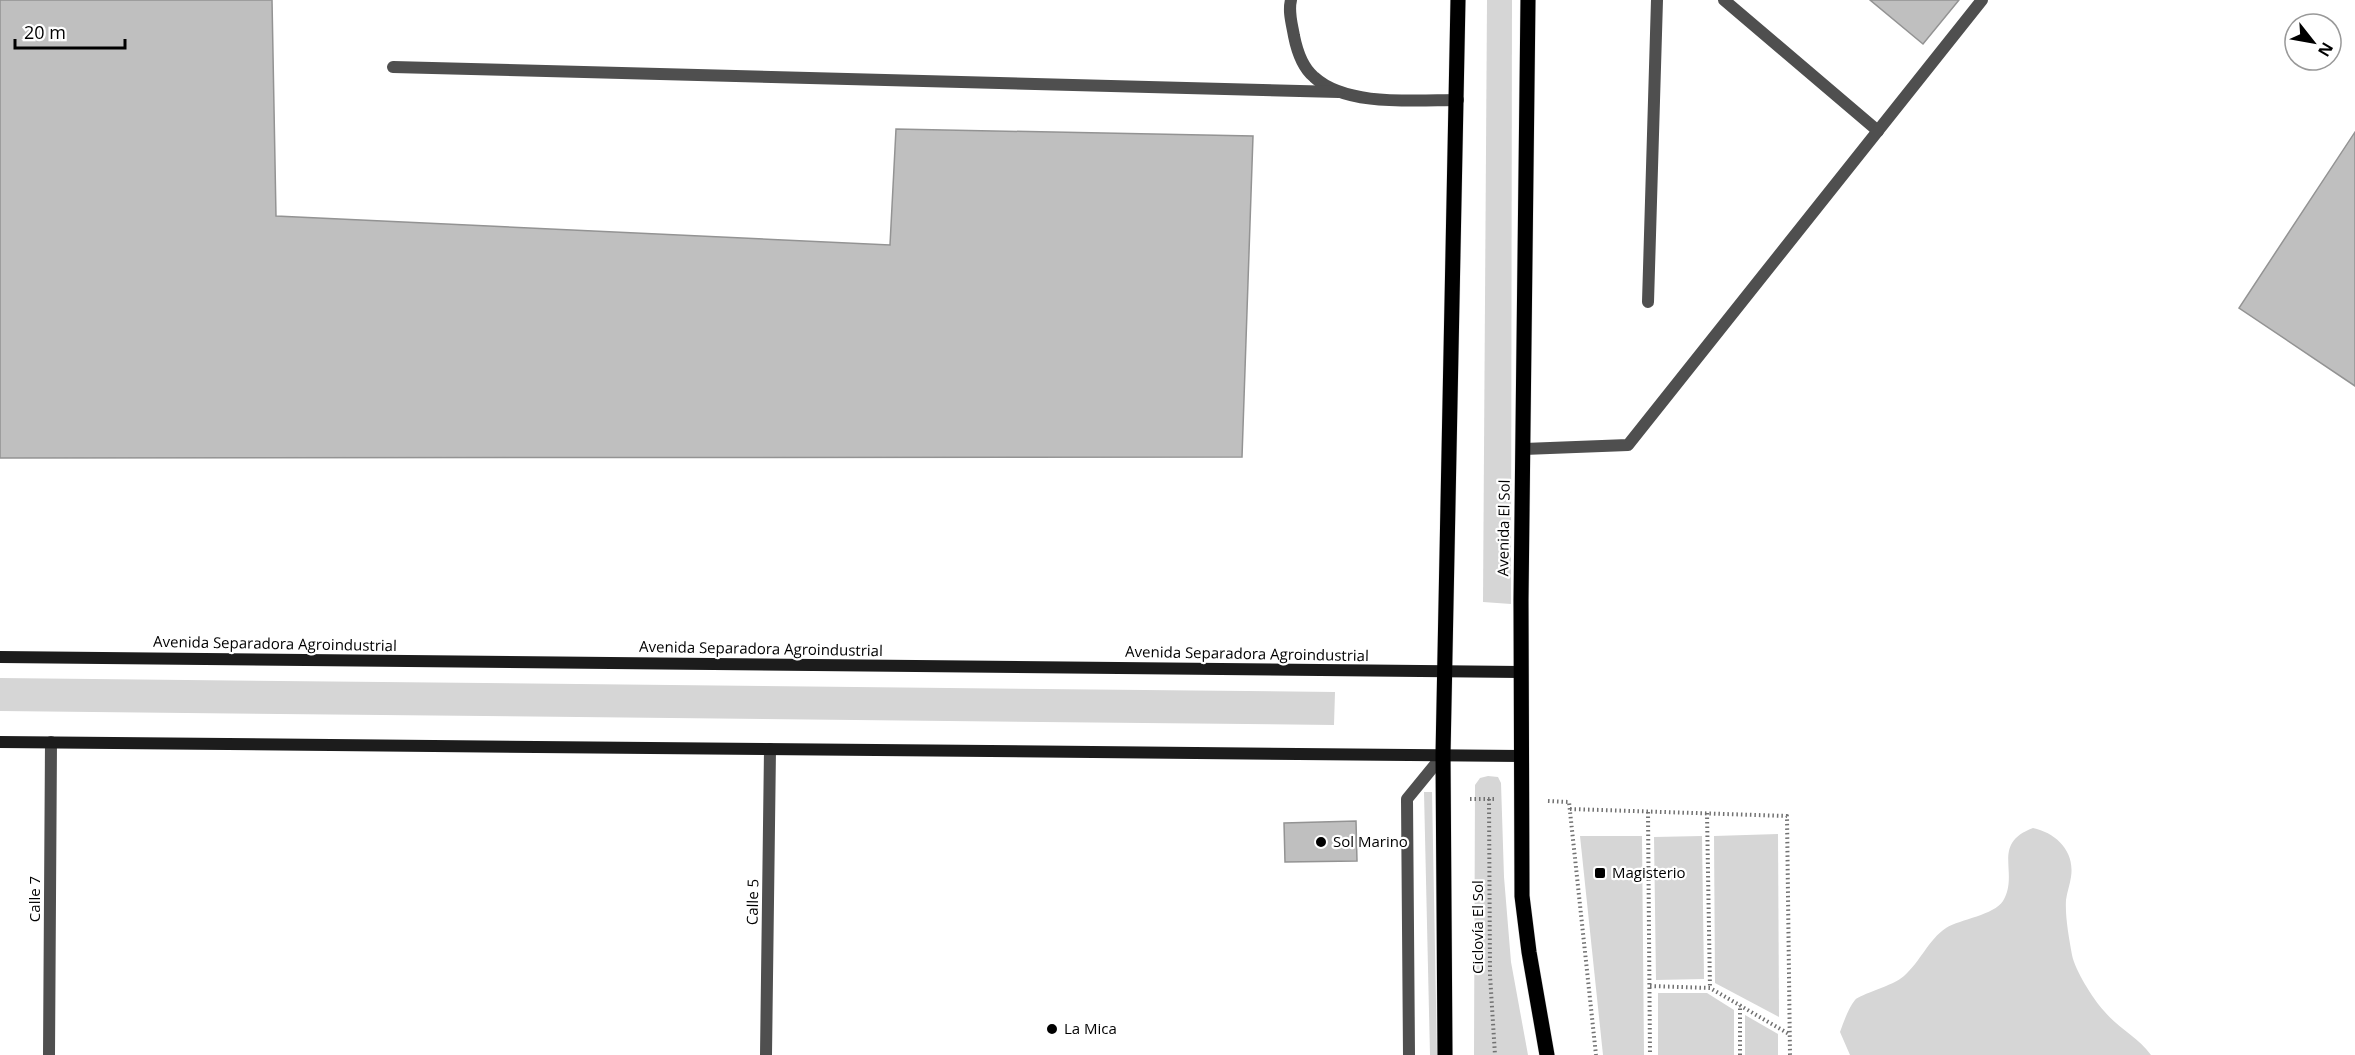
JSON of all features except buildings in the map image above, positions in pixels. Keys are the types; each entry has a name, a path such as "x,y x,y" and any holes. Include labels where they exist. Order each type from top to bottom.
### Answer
{"main road":[{"path":"1445,1055 1444,671 1458,100 1458,0"},
{"name":"Avenida El Sol","path":"1528,0 1521,672 1522,896 1546,1055"}],"street":[{"path":"1291,0 1289,8 1298,54 1313,77 1339,93"},
{"path":"1648,302 1657,0"},
{"path":"1724,0 1878,131"},
{"path":"1523,449 1628,445 1982,0"},
{"path":"393,67 1339,93 1385,99 1458,100"},
{"name":"Avenida Separadora Agroindustrial","path":"0,657 1521,672"},
{"path":"0,742 1521,756"},
{"name":"Calle 7","path":"49,1055 51,742"},
{"name":"Calle 5","path":"766,1055 770,749"},
{"path":"1409,1055 1407,799 1443,755"}],"path":[{"name":"Ciclovía El Sol","path":"1489,799 1490,975 1495,1055"},
{"path":"1521,799 1569,802 1596,1055"},
{"path":"1570,809 1787,816 1790,1055"},
{"path":"1648,812 1650,1055"},
{"path":"1707,813 1710,988"},
{"path":"1650,986 1710,988 1789,1034"},
{"path":"1740,1004 1740,1055"}],"shaded area":[{"path":"1487,0 1512,0 1511,604 1483,602"},
{"path":"0,678 1335,692 1334,725 0,711"},
{"path":"1498,777 1501,783 1504,877 1511,962 1528,1055 1474,1055 1475,785 1480,778"},
{"path":"1424,792 1432,792 1437,1055 1430,1055"},
{"path":"2033,828 2056,839 2067,851 2070,859 2071,877 2066,900 2067,920 2072,955 2081,976 2104,1011 2151,1055 1850,1055 1840,1032 1855,1000 1899,980 1946,928 1999,906 2003,901 2009,880 2009,851 2013,842 2020,835"},
{"path":"1778,834 1779,1017 1715,983 1714,836"},
{"path":"1580,836 1642,836 1644,1055 1603,1055"},
{"path":"1702,836 1704,979 1656,980 1654,837"},
{"path":"1658,993 1707,993 1734,1010 1734,1055 1658,1055"},
{"path":"1745,1015 1778,1034 1778,1055 1745,1055"}],"place":[{"name":"Sol Marino","path":"1321,842"},
{"name":"Magisterio","path":"1600,873"},
{"name":"La Mica","path":"1052,1029"}]}
